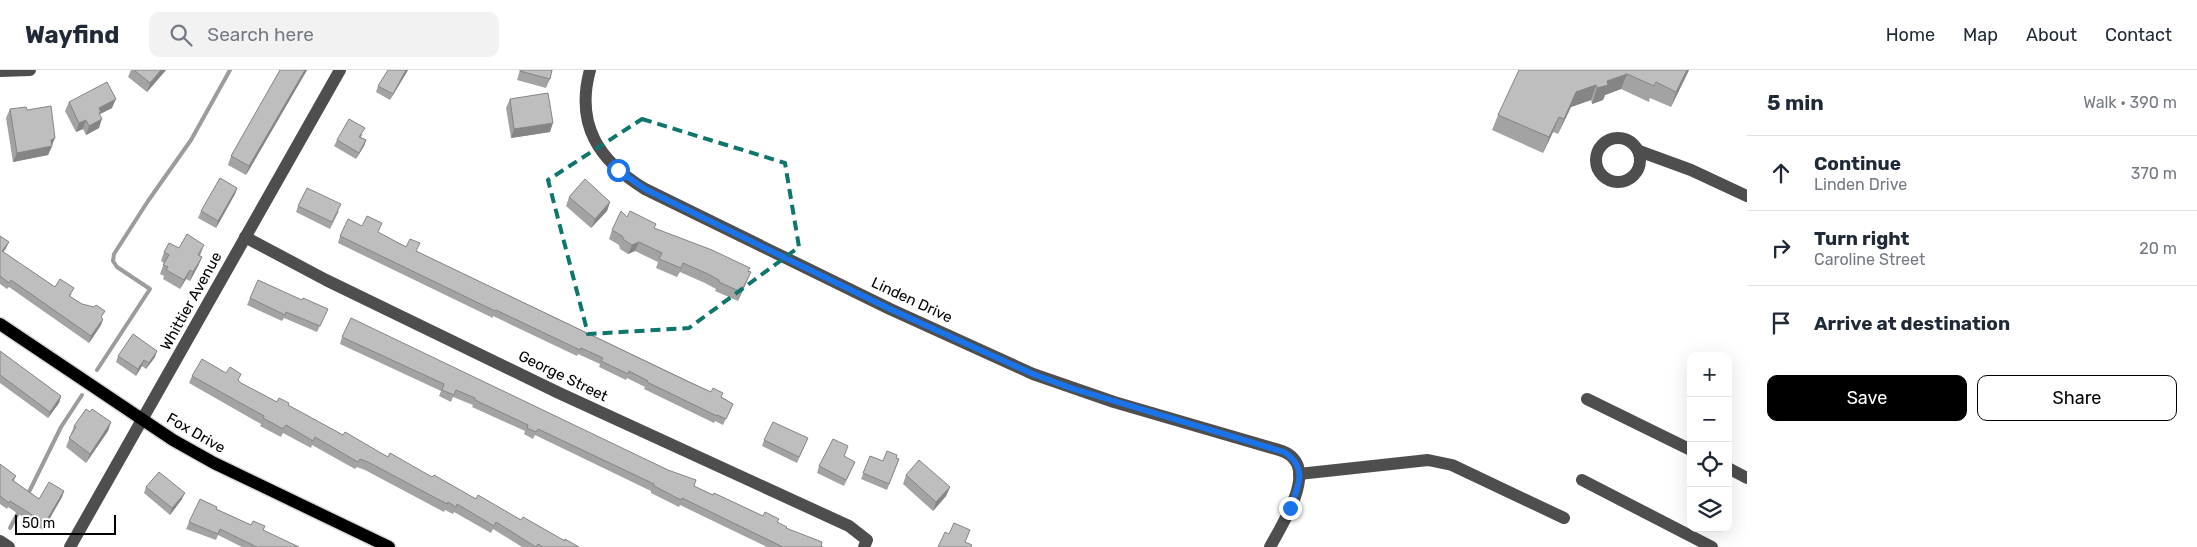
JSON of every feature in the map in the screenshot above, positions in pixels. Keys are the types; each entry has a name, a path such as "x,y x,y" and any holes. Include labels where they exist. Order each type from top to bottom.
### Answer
{"main road":[{"name":"Fox Drive","path":"0,324 143,420 214,463 389,547"}],"street":[{"path":"0,71 30,70"},
{"name":"Whittier Avenue","path":"70,547 340,70"},
{"name":"Linden Drive","path":"590,70 584,102 587,120 594,138 601,151 618,170 645,189 890,309 1033,374 1071,388 1284,452 1293,458 1298,466 1299,474"},
{"path":"1639,151 1691,170 1747,196"},
{"name":"George Street","path":"245,237 326,280 559,393 830,516 849,526 866,544"},
{"path":"1587,399 1687,448"},
{"path":"1270,547 1299,486 1299,474 1428,460 1452,466 1564,518"},
{"path":"1732,470 1747,478"},
{"path":"1582,480 1712,547"},
{"path":"0,541 9,547"}],"highlighted area":[{"path":"642,119 785,163 799,247 689,328 588,334 548,180"}],"building":[{"path":"134,70 161,70 150,83"},
{"path":"280,70 305,70 249,166 231,156"},
{"path":"388,70 406,70 393,94 378,86"},
{"path":"520,70 552,70 550,79"},
{"path":"1519,70 1687,70 1676,92 1656,82 1654,86 1627,74 1607,81 1608,85 1597,88 1596,85 1576,92 1564,119 1559,117 1549,137 1498,115"},
{"path":"107,82 116,99 99,108 102,119 89,126 86,120 79,123 69,102"},
{"path":"548,93 553,123 514,129 510,99"},
{"path":"51,106 55,138 51,140 52,146 17,153 10,109 26,107 27,110"},
{"path":"349,119 365,128 359,137 366,140 359,153 337,140"},
{"path":"220,178 237,188 218,221 201,211"},
{"path":"585,179 610,202 595,219 569,197"},
{"path":"307,188 341,204 332,222 298,206"},
{"path":"621,211 627,217 630,211 656,224 654,228 712,250 750,268 748,271 751,272 741,292 683,263 681,268 659,259 662,253 639,242 632,245 624,240 622,236 612,230"},
{"path":"367,216 382,223 378,232 406,247 410,239 420,243 416,251 689,382 711,392 713,388 723,393 721,397 733,404 726,419 647,382 629,371 628,374 601,361 603,358 581,348 580,350 495,311 340,236 348,219 362,226"},
{"path":"187,234 204,245 198,255 202,257 193,272 190,270 184,280 166,270 168,267 163,265 169,255 164,252 169,243 179,248"},
{"path":"0,236 9,242 2,251 55,287 60,279 74,288 69,296 82,304 94,307 96,305 105,311 101,317 103,319 91,336 11,280 9,283 0,276"},
{"path":"258,280 302,300 303,298 328,309 320,326 286,312 285,315 250,298"},
{"path":"351,318 668,470 696,480 694,486 713,495 714,493 763,516 765,512 779,519 777,522 786,528 822,542 821,546 823,547 783,547 682,498 681,500 654,486 654,484 538,429 536,432 527,428 528,425 475,400 475,398 456,390 454,395 442,390 444,384 342,337"},
{"path":"133,334 157,351 149,363 144,360 138,369 118,356"},
{"path":"0,351 61,396 50,412 0,375"},
{"path":"202,359 226,373 230,367 241,374 238,380 241,383 277,402 279,398 289,403 288,405 343,435 345,432 388,457 390,453 476,499 478,495 521,520 523,517 579,547 543,547 538,544 536,547 496,522 494,526 457,504 456,507 448,502 447,504 368,462 360,459 358,462 315,437 313,441 286,425 283,429 263,418 264,416 192,376"},
{"path":"86,409 90,412 92,409 111,422 90,454 69,438 76,427 74,426"},
{"path":"773,422 808,438 799,457 764,440"},
{"path":"833,439 848,446 844,456 855,462 846,480 819,466"},
{"path":"887,451 897,455 896,458 899,459 889,484 863,473 870,456 883,461"},
{"path":"919,460 950,487 936,502 906,475"},
{"path":"0,464 16,476 12,480 39,499 49,482 64,491 45,523 0,496"},
{"path":"159,472 185,493 172,508 146,487"},
{"path":"200,499 217,507 216,509 251,525 253,521 265,526 263,530 299,547 257,547 220,529 218,534 189,522"},
{"path":"954,523 970,530 965,542 972,545 971,547 938,547 945,532 949,534"}],"waterway":[{"path":"97,370 150,289 117,267 113,261 114,254 191,140 230,70"},
{"path":"27,496 61,427 82,395"},
{"path":"10,528 19,511"}],"route":[{"path":"618,170 645,189 767,249 890,309 1033,374 1071,388 1284,452 1293,458 1298,466 1299,474 1299,486 1290,508"}]}
